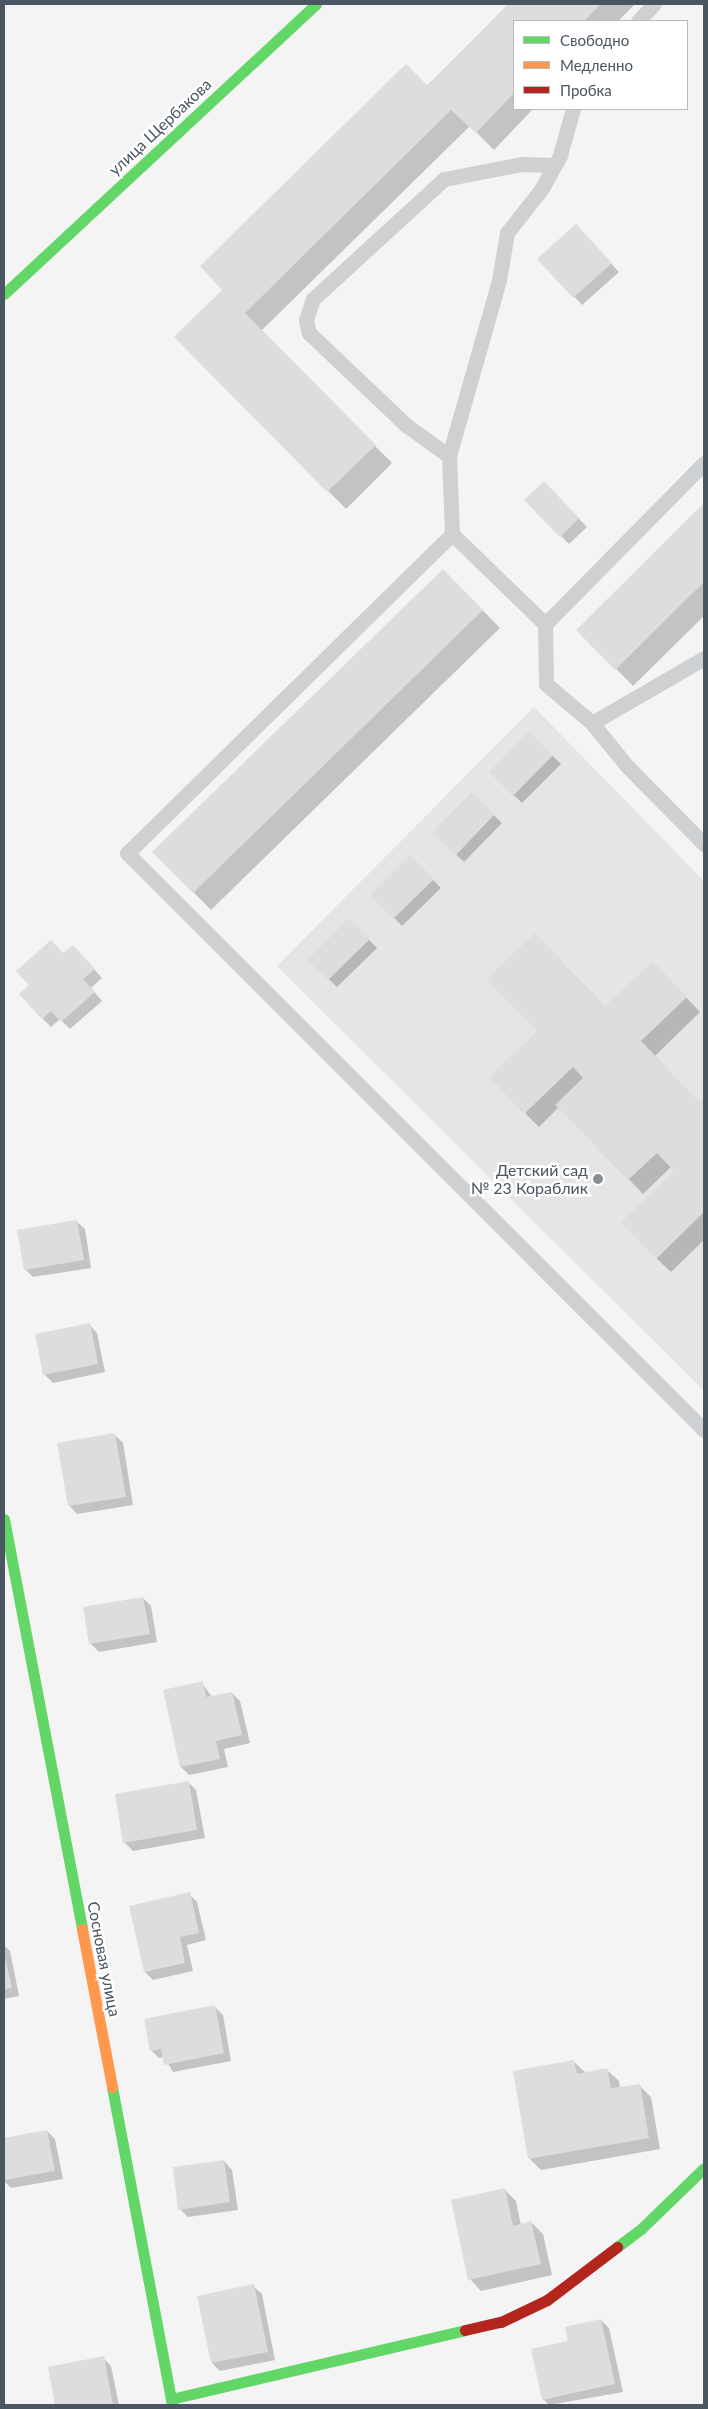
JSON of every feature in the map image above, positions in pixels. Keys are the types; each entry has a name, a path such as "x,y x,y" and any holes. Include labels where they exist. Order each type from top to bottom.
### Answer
{"street":[{"name":"улица Щербакова","path":"4,294 316,4"},
{"name":"Сосновая улица","path":"4,1519 171,2402"},
{"path":"171,2402 501,2322 547,2300 642,2228 704,2168"}],"lane":[{"path":"639,20 654,4"},
{"path":"546,624 452,534 449,456 499,280 508,233 542,188 554,165 574,110"},
{"path":"449,456 406,425 309,333 306,320 313,299 444,179 522,164 554,165"},
{"path":"704,462 546,624 546,684 592,723 626,766 704,844"},
{"path":"452,534 127,853 704,1430"},
{"path":"592,723 704,658"}],"shaded area":[{"name":"Детский сад № 23 Кораблик","path":"534,707 704,881 704,1391 277,966"}],"building":[{"path":"508,4 601,4 585,20 513,20 513,94 476,133 451,110 245,313 376,445 327,492 174,337 222,290 200,266 406,64 428,86"},
{"path":"576,224 612,263 573,298 537,259"},
{"path":"544,481 579,518 560,537 524,500"},
{"path":"704,503 704,582 615,670 576,630"},
{"path":"443,569 483,610 193,893 152,852"},
{"path":"529,731 553,755 513,796 489,772"},
{"path":"472,792 495,814 456,855 432,833"},
{"path":"410,855 434,879 393,919 370,895"},
{"path":"349,918 370,939 328,980 307,960"},
{"path":"535,933 605,1006 653,961 687,997 641,1041 699,1101 704,1096 704,1212 656,1259 621,1222 674,1171 657,1153 628,1180 555,1105 583,1078 573,1067 524,1114 489,1077 537,1031 486,979"},
{"path":"51,940 63,953 73,945 95,969 83,979 95,992 61,1022 51,1011 42,1019 19,994 29,985 16,971"},
{"path":"77,1220 84,1260 24,1270 17,1230"},
{"path":"90,1323 98,1364 43,1375 35,1334"},
{"path":"115,1433 126,1497 68,1506 57,1443"},
{"path":"143,1597 150,1634 89,1644 83,1607"},
{"path":"203,1681 206,1697 232,1692 242,1735 216,1741 220,1759 180,1767 163,1690"},
{"path":"189,1781 197,1830 123,1843 115,1794"},
{"path":"190,1892 199,1933 180,1937 185,1963 144,1972 129,1906"},
{"path":"4,1953 12,1988 4,1989"},
{"path":"215,2005 224,2053 164,2065 161,2049 150,2051 144,2019"},
{"path":"574,2060 577,2074 607,2068 611,2088 640,2084 649,2138 528,2159 513,2071"},
{"path":"47,2130 55,2171 4,2180 4,2138"},
{"path":"224,2160 230,2202 178,2210 173,2167"},
{"path":"505,2188 513,2226 531,2221 541,2264 468,2280 451,2200"},
{"path":"254,2284 268,2352 211,2363 197,2296"},
{"path":"601,2319 615,2384 542,2400 531,2349 568,2341 565,2327"},
{"path":"104,2356 113,2405 55,2405 48,2367"}],"traffic: fast":[{"path":"4,294 316,4"},
{"path":"4,1519 82,1929"},
{"path":"112,2087 172,2405"},
{"path":"617,2247 642,2228 704,2168"},
{"path":"171,2399 465,2330"}],"traffic: slow":[{"path":"82,1929 112,2087"}],"traffic: jam":[{"path":"465,2330 501,2322 547,2300 617,2247"}],"place":[{"name":"Детский сад № 23 Кораблик","path":"598,1179"}]}
